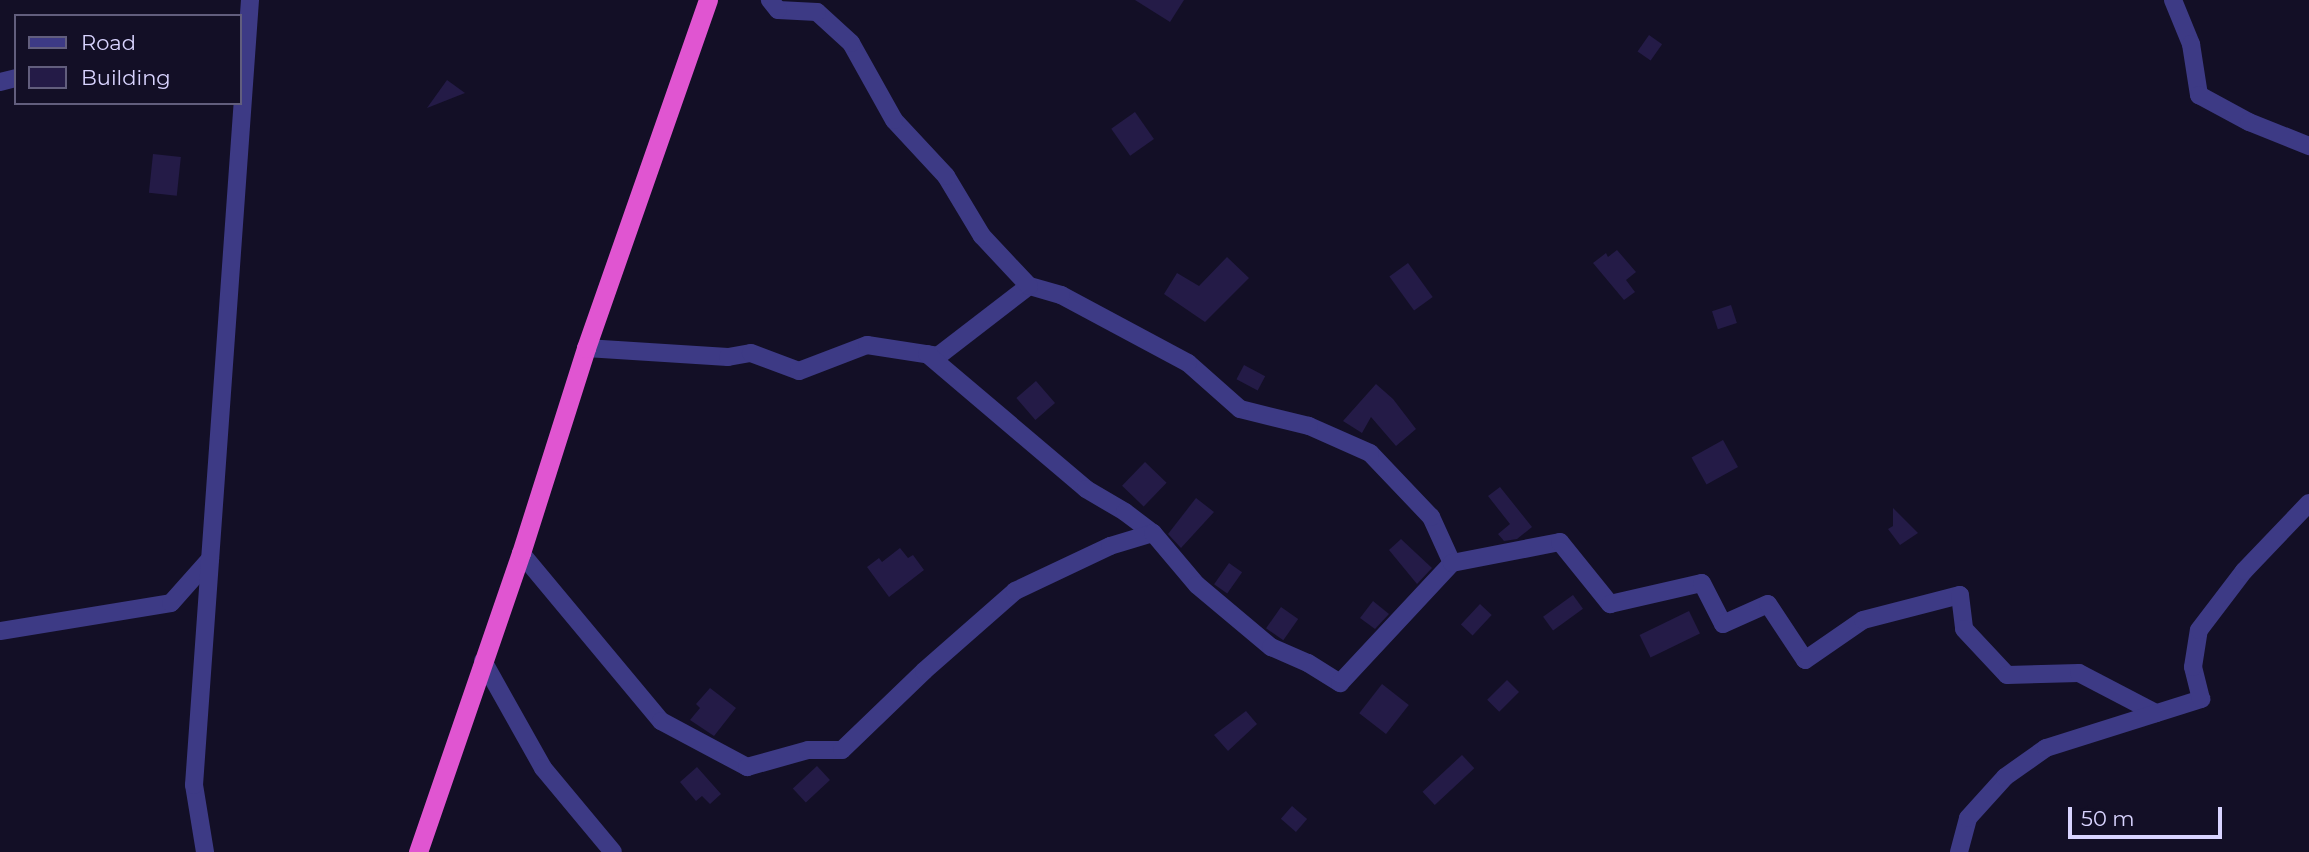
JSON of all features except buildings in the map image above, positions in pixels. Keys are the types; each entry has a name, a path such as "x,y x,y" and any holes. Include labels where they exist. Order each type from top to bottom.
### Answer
{"highway":[{"path":"418,852 521,553 586,348 708,0"}],"street":[{"path":"242,54 244,22 250,0"},
{"path":"770,0 778,10 817,12 851,43 894,120 946,176 982,236 1029,286 1061,295 1188,363 1240,409 1309,426 1370,453 1431,517 1452,563"},
{"path":"2173,0 2191,44 2199,95 2249,122 2309,146"},
{"path":"205,852 194,785 239,105"},
{"path":"586,348 728,357 751,353 799,371 867,345 938,356 1029,286"},
{"path":"927,354 1086,489 1125,512 1153,533 1197,585 1271,647 1308,663 1340,683 1452,563 1560,542 1610,604 1702,583 1723,624 1768,604 1805,660 1863,620 1960,595 1964,628 2007,675 2080,673 2156,713"},
{"path":"1959,852 1968,818 2005,777 2046,748 2201,699 2193,667 2199,630 2244,571 2309,503"},
{"path":"521,553 661,721 747,767 808,750 842,750 924,671 1015,591 1110,546 1153,533"},
{"path":"0,631 171,603 210,559"},
{"path":"483,661 543,768 613,852"}]}
